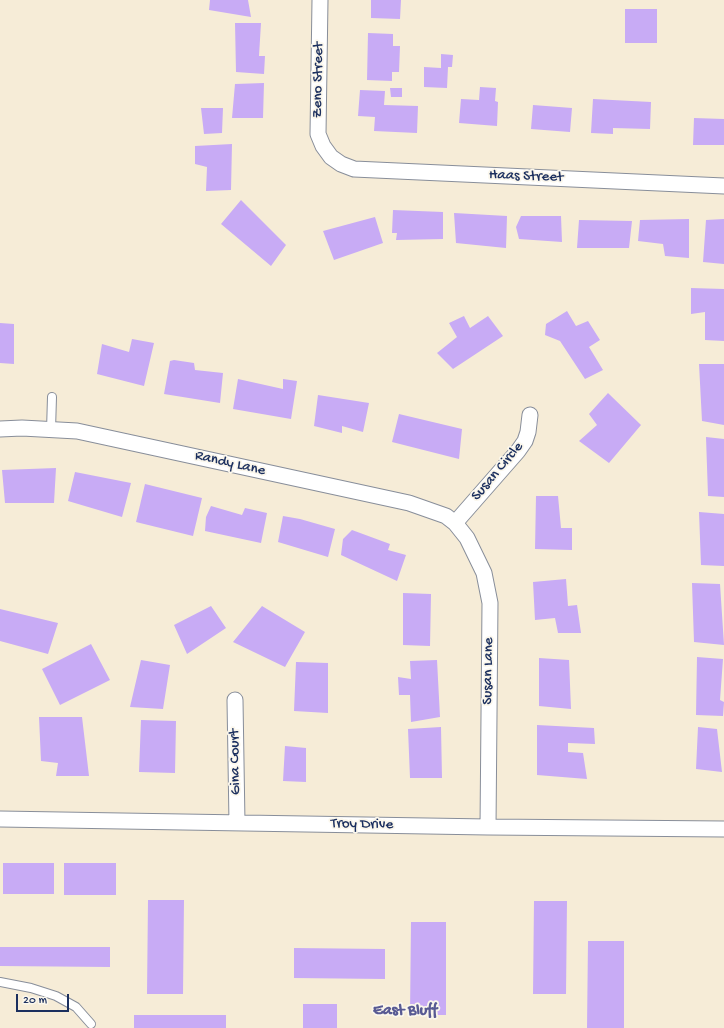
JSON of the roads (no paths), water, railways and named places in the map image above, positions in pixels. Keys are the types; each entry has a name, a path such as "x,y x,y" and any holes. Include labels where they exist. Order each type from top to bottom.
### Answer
{"street":[{"name":"Zeno Street","path":"320,0 318,134 323,146 331,157"},
{"name":"Haas Street","path":"331,157 341,164 354,169 724,186"},
{"name":"Susan Circle","path":"455,523 518,451 525,441 530,416"},
{"name":"Randy Lane","path":"0,429 77,431 409,503 446,516 455,523"},
{"name":"Susan Lane","path":"455,523 467,538 484,573 490,603 488,827"},
{"name":"Gina Court","path":"235,700 237,823"},
{"name":"Troy Drive","path":"0,819 488,827 724,829"}],"lane":[{"path":"51,430 52,397"},
{"path":"0,982 31,988 56,996 76,1006 91,1024"}],"district":[{"name":"East Bluff","path":"405,1012"}]}
